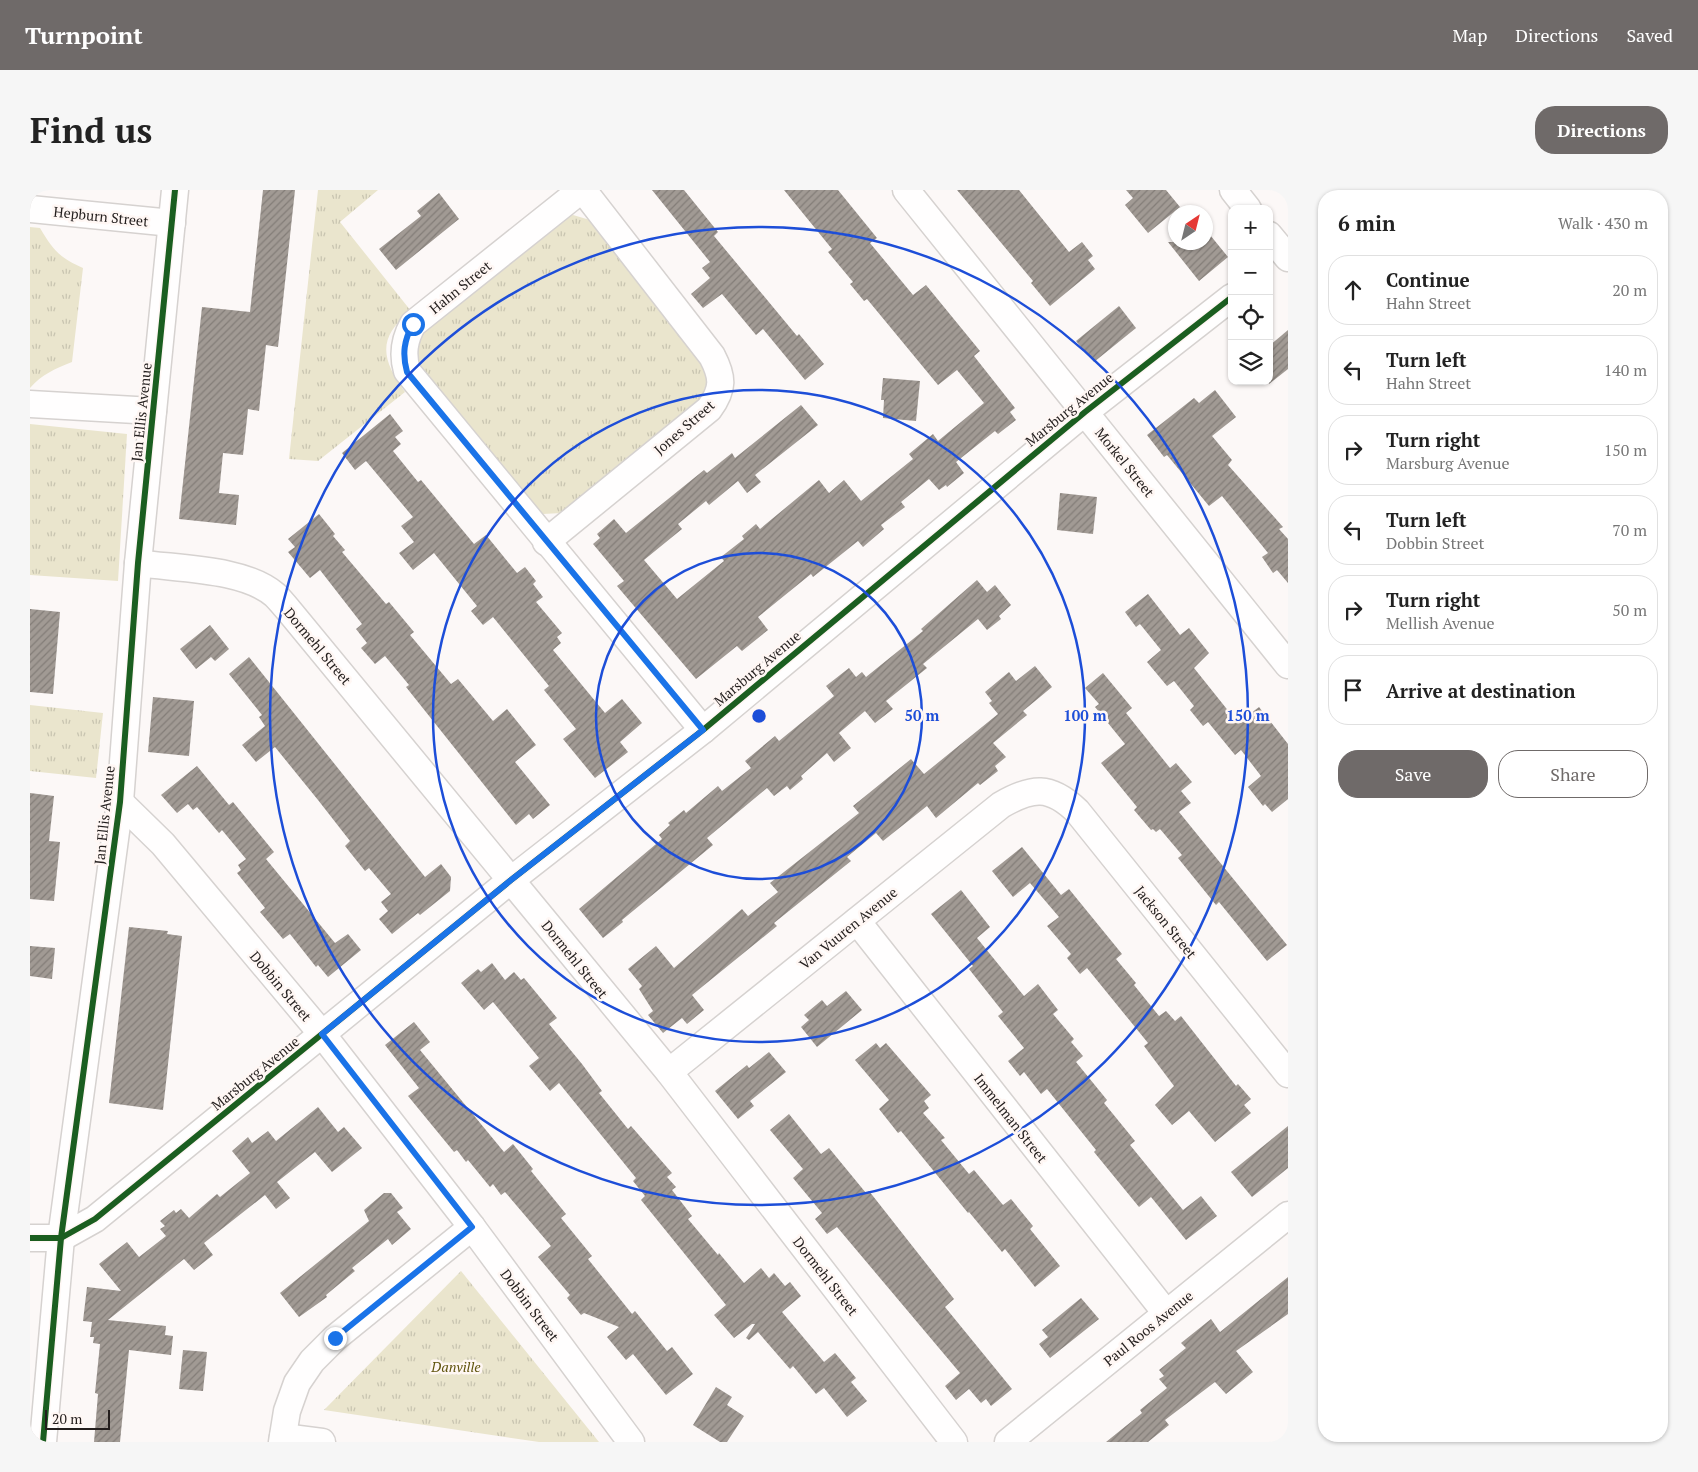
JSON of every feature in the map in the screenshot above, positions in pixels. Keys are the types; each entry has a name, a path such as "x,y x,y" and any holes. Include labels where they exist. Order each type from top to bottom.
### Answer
{"street":[{"name":"Jan Ellis Avenue","path":"43,1442 61,1238 120,802 138,563 175,190"},
{"name":"Hahn Street","path":"582,190 413,324 407,335 403,360 407,372 703,730"},
{"name":"Jones Street","path":"546,542 709,408 717,398 720,385 720,371 712,356 582,190"},
{"name":"Morkel Street","path":"906,190 1288,665"},
{"path":"1233,190 1245,205"},
{"name":"Hepburn Street","path":"30,209 172,223"},
{"path":"1273,242 1283,259"},
{"name":"Marsburg Avenue","path":"30,1238 61,1238 95,1219 511,880 703,730 1085,412 1228,300"},
{"path":"30,404 153,411"},
{"name":"Dormehl Street","path":"138,563 231,576 254,583 274,594 669,1072 954,1442"},
{"name":"Van Vuuren Avenue","path":"669,1072 1001,805 1031,791"},
{"name":"Jackson Street","path":"1031,791 1056,794 1077,811 1288,1074"},
{"name":"Dobbin Street","path":"120,802 163,844 322,1034 472,1227 631,1442"},
{"name":"Immelman Street","path":"857,921 1166,1313"},
{"name":"Paul Roos Avenue","path":"1008,1442 1288,1215"},
{"path":"322,1442 283,1440 287,1411 297,1384 312,1361 335,1338 472,1227"}],"green space":[{"path":"318,190 378,190 340,222 411,311 392,331 386,350 391,370 405,392 318,461 289,459"},
{"path":"573,215 590,220 703,360 708,381 699,401 562,513 543,514 533,509 420,372 415,345 420,335 564,217"},
{"path":"30,227 40,228 58,252 68,261 83,268 72,362 44,375 30,388"},
{"path":"30,424 127,434 118,581 30,575"},
{"path":"30,705 103,713 96,778 30,771"},
{"name":"Danville","path":"461,1271 599,1442 539,1442 324,1410"}],"building":[{"path":"263,190 295,190 278,347 266,345 259,411 248,409 243,455 223,453 219,493 239,495 236,525 179,519 202,307 250,312"},
{"path":"652,190 684,190 718,232 714,236 797,336 799,334 824,364 805,380 763,329 756,335 722,294 703,308 691,294 710,278 702,268 710,262"},
{"path":"784,190 838,190 877,238 870,243 913,295 926,285 980,351 974,356 1015,408 1010,412 1016,420 998,434 995,431 956,462 964,473 947,487 946,485 939,490 929,479 901,502 905,507 881,525 884,529 863,547 858,541 813,577 811,574 758,617 768,630 742,651 737,646 696,679 617,586 624,581 593,544 600,538 597,534 614,519 626,533 704,470 707,473 732,453 735,458 801,405 818,425 755,475 761,482 747,493 738,481 709,505 706,501 678,524 682,529 644,560 677,599 724,561 721,557 744,539 742,536 756,524 760,529 819,480 829,493 844,480 861,501 913,459 909,454 933,434 938,441 984,403 957,370 938,385 867,299 864,301 850,284 853,282 828,252 832,249"},
{"path":"957,190 1019,190 1069,252 1082,242 1093,256 1088,260 1095,269 1050,306 1031,283 1033,281"},
{"path":"1126,190 1166,190 1178,205 1168,205 1168,217 1148,233 1125,205 1133,198"},
{"path":"439,193 459,219 396,270 379,249 421,216 417,211"},
{"path":"1213,239 1228,257 1199,281 1174,250 1213,250"},
{"path":"1119,306 1136,328 1094,362 1076,341"},
{"path":"1288,330 1288,369 1273,381 1273,343"},
{"path":"883,378 920,381 916,421 883,418 884,400 881,400"},
{"path":"1215,390 1236,417 1212,436 1232,460 1228,465 1283,527 1279,529 1288,539 1288,583 1277,570 1273,573 1262,557 1268,553 1222,496 1209,506 1167,455 1164,457 1147,435 1194,398 1199,403"},
{"path":"390,414 403,431 395,437 401,444 393,451 418,482 421,480 474,544 486,535 517,573 525,567 536,581 533,584 543,597 536,602 562,633 557,637 561,643 553,650 605,713 622,699 642,723 620,742 628,752 595,778 563,739 576,729 544,690 549,686 493,617 483,625 471,611 477,606 434,553 413,570 399,553 414,542 401,526 413,517 366,461 355,470 342,453"},
{"path":"1060,493 1097,497 1093,534 1057,530"},
{"path":"319,514 335,534 333,536 345,550 342,552 386,604 389,602 414,632 410,635 451,684 458,679 493,721 507,709 536,745 515,762 550,805 533,819 529,814 516,825 406,687 409,685 385,656 375,664 361,648 367,643 356,629 362,624 320,570 310,578 288,552 295,547 288,539"},
{"path":"977,580 987,592 995,585 1011,605 999,616 1001,619 987,630 978,619 923,664 927,668 886,701 893,709 875,723 865,711 839,733 851,748 834,762 827,753 801,776 803,779 790,790 787,786 774,796 767,788 707,838 713,845 603,938 579,909 662,839 659,835 670,825 668,823 684,810 686,813 718,786 722,791 751,768 745,761 775,736 779,741 834,696 826,686 849,668 856,677 862,672 866,677 923,631 921,629"},
{"path":"1148,594 1180,635 1189,628 1209,653 1194,668 1238,723 1259,707 1288,744 1288,799 1272,812 1265,804 1263,806 1248,787 1261,776 1241,750 1235,755 1208,722 1203,726 1190,710 1194,706 1174,681 1167,686 1147,662 1161,650 1140,624 1136,627 1125,612"},
{"path":"30,609 60,612 53,694 30,692"},
{"path":"210,625 229,649 215,661 211,657 196,669 180,649"},
{"path":"249,657 425,877 441,864 451,877 450,891 392,934 379,919 388,911 381,902 391,894 369,868 365,871 345,846 350,841 318,800 275,747 256,762 242,745 265,726 259,717 262,715 229,674"},
{"path":"1035,666 1052,687 1023,711 1027,715 993,743 1006,757 995,766 998,771 980,785 978,783 936,818 927,806 883,841 876,833 847,857 851,861 774,923 777,926 692,995 704,1010 687,1024 682,1018 663,1033 648,1015 653,1011 639,989 642,986 628,969 656,946 674,968 742,909 748,916 778,892 770,883 859,813 853,806 911,759 924,774 998,714 989,703 992,701 985,692 1009,672 1016,681"},
{"path":"1103,673 1132,708 1126,713 1170,768 1176,763 1192,782 1181,791 1191,803 1179,812 1287,945 1267,961 1219,902 1216,905 1178,858 1182,855 1160,829 1156,832 1153,829 1151,830 1134,810 1137,807 1101,763 1125,744 1095,707 1099,704 1085,688"},
{"path":"153,697 194,701 189,756 148,752"},
{"path":"197,766 229,805 233,802 274,852 266,859 335,943 348,934 361,950 328,977 318,965 316,967 290,934 283,939 260,912 265,908 237,873 241,870 238,865 246,859 222,830 219,833 197,807 193,810 188,804 177,813 161,795"},
{"path":"30,793 54,796 49,841 60,842 54,901 30,899"},
{"path":"1022,847 1061,895 1069,889 1122,954 1116,959 1136,983 1134,985 1159,1016 1166,1011 1175,1021 1181,1016 1236,1086 1238,1084 1251,1099 1244,1105 1251,1113 1215,1142 1189,1111 1172,1125 1155,1105 1174,1086 1144,1046 1148,1043 1087,968 1080,974 1067,958 1071,954 1047,926 1059,917 1030,883 1013,897 992,871"},
{"path":"961,890 990,927 977,938 1024,996 1038,984 1058,1010 1053,1014 1074,1039 1071,1042 1083,1056 1076,1062 1107,1100 1104,1103 1135,1141 1130,1145 1183,1210 1201,1196 1217,1216 1186,1240 1151,1197 1139,1207 1094,1152 1096,1150 1047,1089 1041,1094 1024,1072 1020,1076 1008,1061 1024,1048 998,1016 1003,1012 969,969 973,966 931,914"},
{"path":"129,927 168,931 167,934 182,936 163,1110 109,1103"},
{"path":"30,946 55,948 52,979 30,976"},
{"path":"492,963 505,980 514,972 521,980 524,978 557,1018 549,1024 582,1064 602,1091 599,1093 628,1129 631,1126 672,1173 667,1177 676,1187 672,1190 692,1216 688,1219 744,1283 761,1268 769,1278 774,1273 785,1286 790,1282 801,1296 782,1312 824,1362 835,1353 856,1378 851,1382 867,1401 847,1417 824,1388 816,1394 793,1366 790,1369 758,1332 749,1340 746,1338 755,1324 752,1324 734,1338 714,1315 726,1305 641,1200 645,1196 633,1181 636,1178 559,1083 550,1091 529,1066 539,1058 493,1002 484,1010 461,983 478,969 481,972"},
{"path":"846,991 862,1010 817,1047 801,1027 809,1020 804,1015 822,1000 827,1006"},
{"path":"414,1022 430,1042 420,1050 504,1152 513,1144 533,1169 531,1171 566,1214 561,1218 592,1256 588,1259 632,1314 635,1311 667,1351 672,1347 693,1374 666,1395 633,1354 626,1360 607,1337 619,1327 584,1313 581,1315 567,1298 570,1295 538,1257 551,1246 505,1192 501,1195 493,1184 490,1187 468,1160 466,1162 457,1150 454,1152 408,1096 419,1088 385,1045"},
{"path":"876,1043 880,1048 886,1043 931,1095 924,1101 929,1108 923,1113 945,1138 941,1140 969,1174 974,1170 1003,1205 1011,1199 1033,1226 1030,1229 1060,1266 1035,1287 1005,1249 1002,1252 901,1131 898,1133 879,1109 889,1100 855,1060"},
{"path":"769,1052 786,1072 750,1101 754,1106 738,1119 715,1091 747,1065 749,1068"},
{"path":"318,1107 338,1132 344,1127 362,1148 332,1172 315,1152 277,1182 290,1198 276,1209 265,1195 204,1243 213,1255 194,1270 184,1259 108,1320 166,1326 165,1335 173,1336 171,1355 129,1350 120,1442 94,1442 98,1394 95,1393 100,1344 93,1343 94,1337 90,1337 92,1322 83,1321 87,1287 121,1291 99,1264 127,1242 139,1257 166,1236 160,1229 165,1226 160,1221 174,1210 176,1213 181,1209 189,1218 217,1194 220,1197 250,1173 232,1151 248,1137 252,1143 268,1131 276,1141"},
{"path":"789,1114 821,1154 829,1148 866,1193 869,1191 954,1299 945,1307 1012,1389 991,1406 986,1399 981,1403 969,1389 956,1400 945,1386 960,1373 837,1227 827,1234 815,1219 822,1213 793,1178 803,1169 770,1130"},
{"path":"1288,1126 1288,1168 1252,1197 1231,1172"},
{"path":"384,1193 391,1193 403,1208 397,1212 411,1229 392,1245 388,1239 352,1268 355,1271 326,1295 327,1297 299,1317 280,1293 369,1221 364,1210"},
{"path":"1288,1277 1288,1314 1236,1351 1253,1372 1226,1394 1215,1382 1165,1420 1169,1425 1148,1442 1106,1442 1142,1413 1140,1410 1167,1388 1159,1379 1164,1376 1159,1370 1186,1348 1181,1343 1211,1319 1220,1332"},
{"path":"1081,1298 1099,1319 1050,1358 1039,1344 1048,1337 1042,1330"},
{"path":"183,1350 207,1352 203,1391 179,1389"},
{"path":"716,1387 732,1397 727,1405 744,1416 727,1442 720,1442 693,1425"}],"cycle path":[{"path":"43,1442 61,1238 120,802 138,563 175,190"},
{"path":"30,1238 61,1238 95,1219 511,880 703,730 1085,412 1228,300"}],"route":[{"path":"335,1338 472,1227 322,1034 511,880 703,730 407,372 403,360 404,346 413,324"}]}
